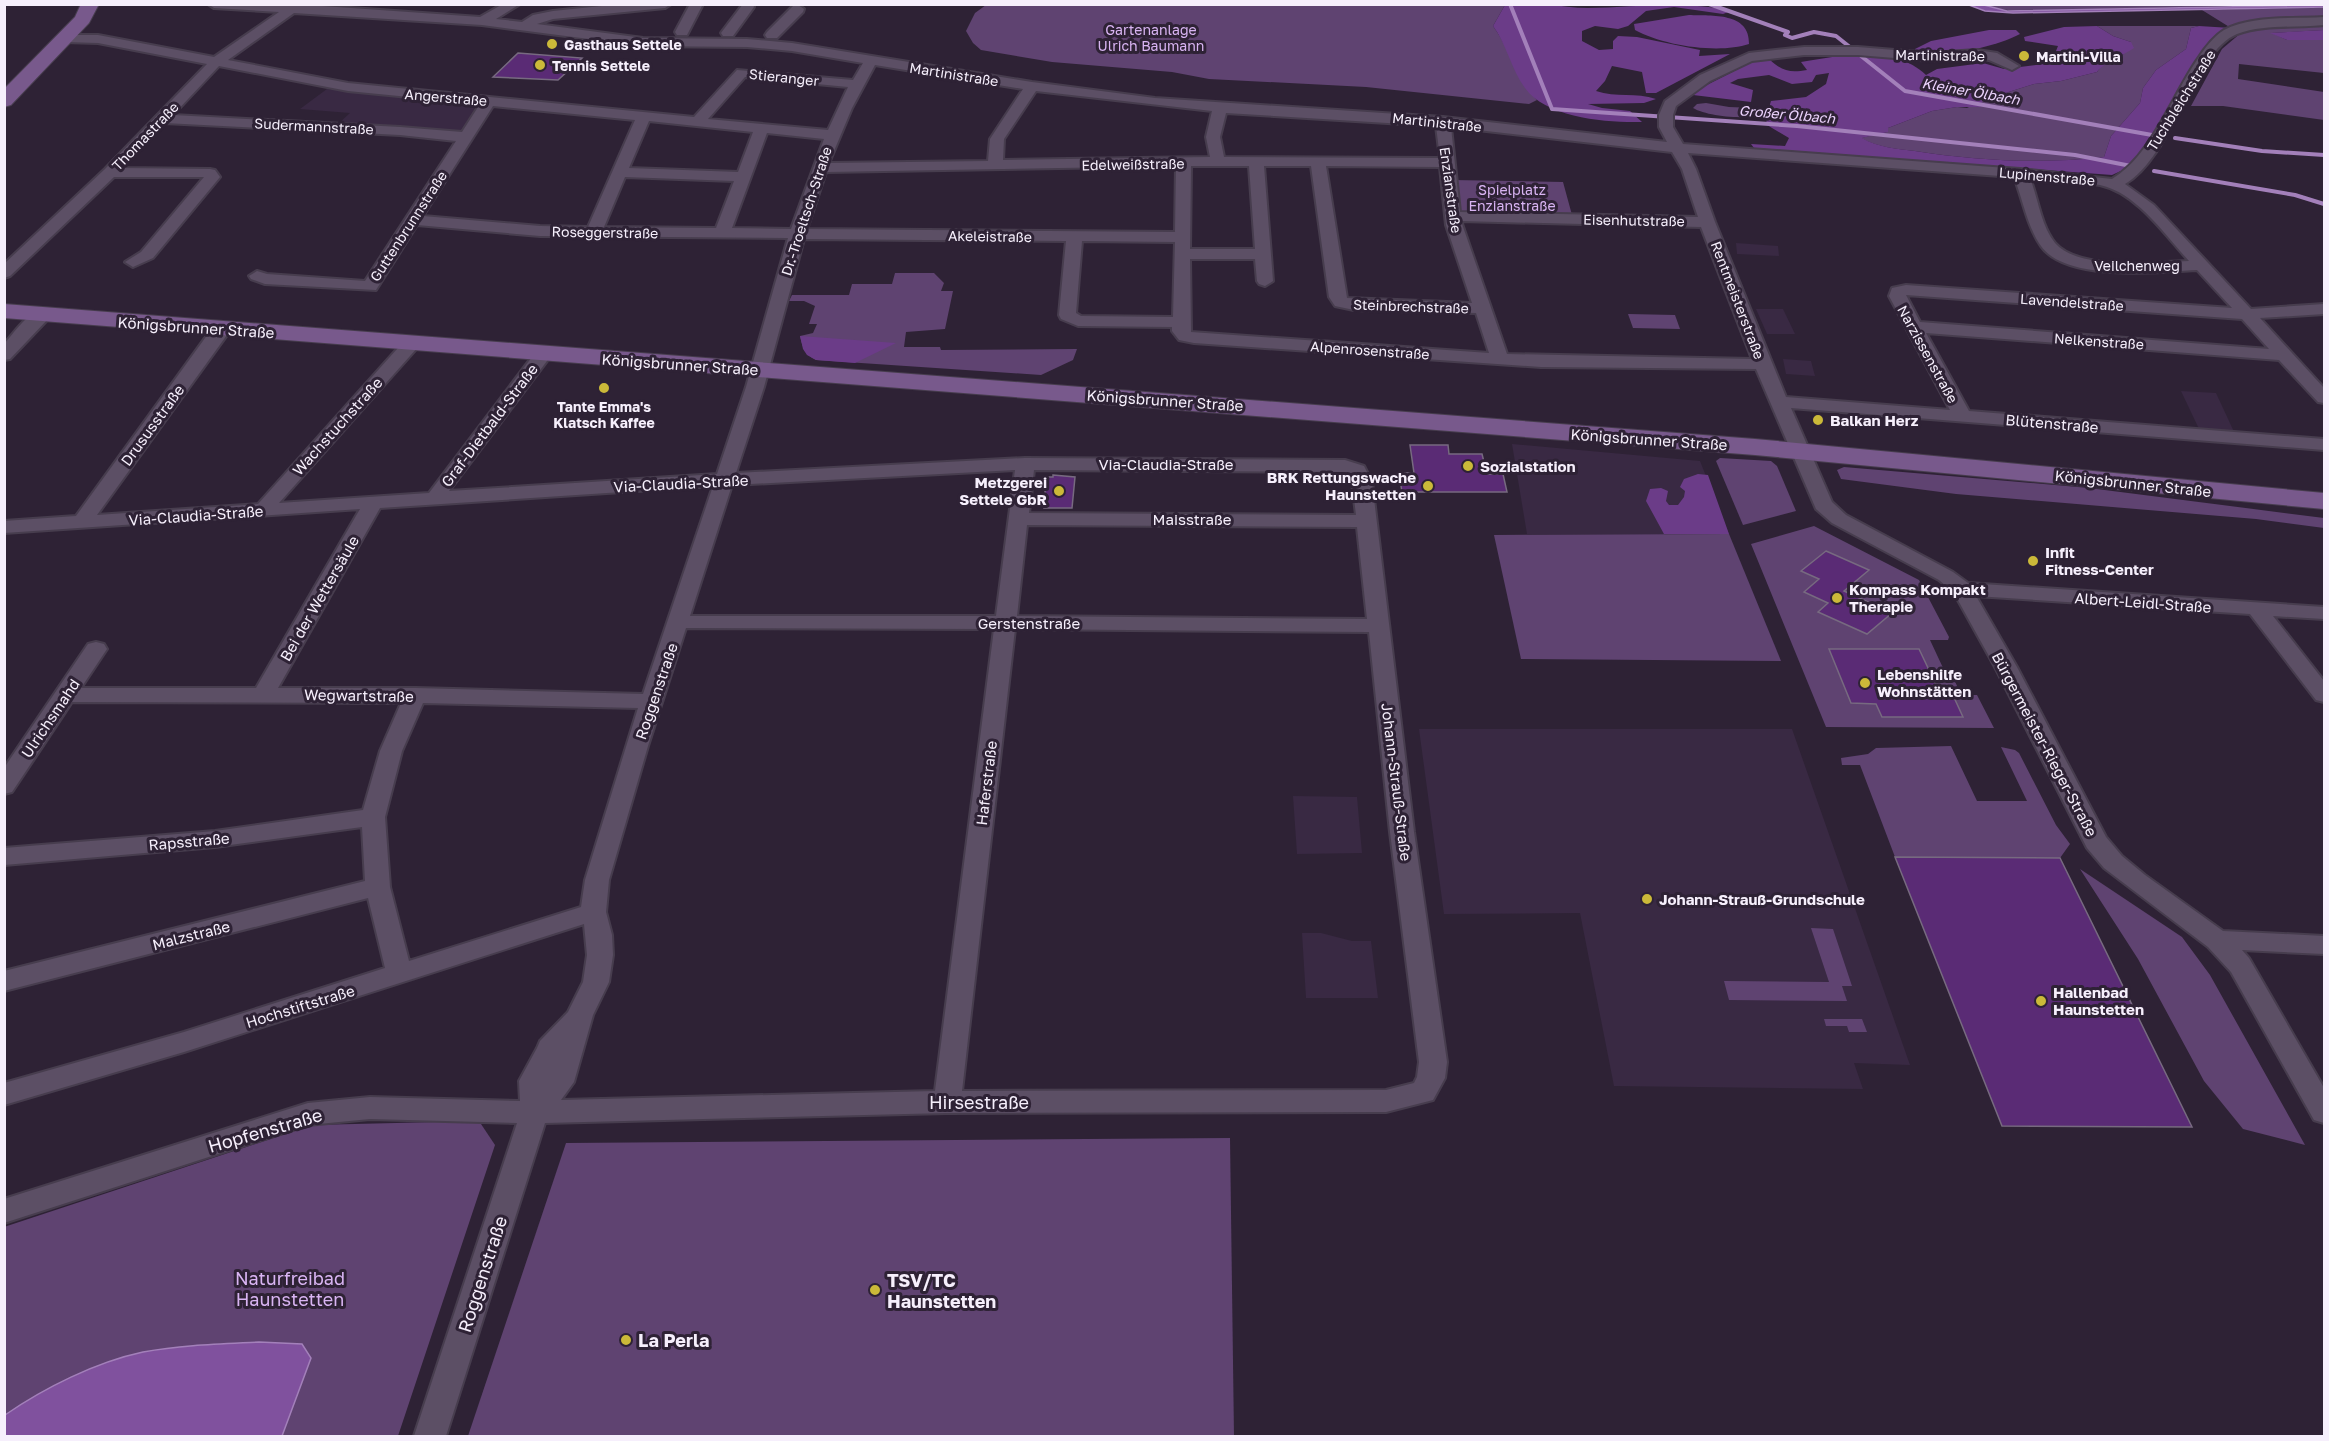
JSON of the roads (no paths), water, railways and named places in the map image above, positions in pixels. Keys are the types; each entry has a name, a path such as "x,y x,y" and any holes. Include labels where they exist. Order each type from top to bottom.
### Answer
{"main road":[{"path":"4,100 65,38 87,10 102,4"},
{"name":"Königsbrunner Straße","path":"4,311 1799,451 2325,501"}],"street":[{"name":"Martinistraße","path":"214,4 303,7 482,21 643,42 747,43 792,47 1032,86 1220,108 1347,114 1443,122 1679,148 1666,118 1670,104 1705,78 1749,57 1804,51 1855,51 1931,57 1977,54 1992,56 2012,66"},
{"path":"482,21 514,4"},
{"path":"524,27 538,18 553,15 665,4"},
{"path":"682,32 697,4"},
{"name":"Thomastraße","path":"4,273 110,172 215,63 303,7"},
{"path":"728,33 748,7"},
{"path":"772,35 798,9"},
{"name":"Tuchbleichstraße","path":"2115,184 2138,167 2160,136 2201,64 2222,36 2245,27 2325,21"},
{"name":"Martinistraße","path":"643,31 772,35 793,42 792,47"},
{"name":"Angerstraße","path":"65,38 98,39 348,87 831,135"},
{"name":"Dr.-Troeltsch-Straße","path":"759,370 819,168 831,135 855,84 871,60"},
{"name":"Stieranger","path":"698,122 742,73 855,84"},
{"path":"995,166 997,139 1001,130 1032,86"},
{"name":"Guttenbrunnstraße","path":"257,276 265,279 370,286 489,101"},
{"path":"1218,161 1213,137 1220,108"},
{"path":"594,232 644,116"},
{"name":"Sudermannstraße","path":"163,119 400,131 465,137"},
{"name":"Enzianstraße","path":"1443,122 1454,225 1500,360"},
{"path":"722,233 762,128"},
{"name":"Lupinenstraße","path":"1679,148 2080,177 2115,184 2149,208 2283,355 2324,396"},
{"name":"Rentmeisterstraße","path":"1679,148 1799,451"},
{"name":"Edelweißstraße","path":"819,168 1218,161 1446,163"},
{"path":"1256,161 1265,280"},
{"name":"Steinbrechstraße","path":"1318,161 1336,297 1341,302 1354,305 1481,308"},
{"path":"1074,237 1067,315 1078,321 1181,322 1184,163"},
{"path":"110,172 210,172 212,177 147,255 133,262"},
{"path":"621,172 743,177"},
{"name":"Veilchenweg","path":"2020,173 2047,244 2059,255 2082,264 2105,267 2201,265"},
{"name":"Eisenhutstraße","path":"1453,216 1707,222"},
{"name":"Roseggerstraße","path":"412,220 540,231 798,233"},
{"name":"Akeleistraße","path":"798,233 1182,237"},
{"path":"1182,254 1263,254"},
{"name":"Lavendelstraße","path":"1898,292 1948,293 2246,314 2325,309"},
{"name":"Narzissenstraße","path":"1898,292 1896,296 1962,416"},
{"path":"4,355 42,315"},
{"name":"Alpenrosenstraße","path":"1181,322 1181,331 1185,336 1194,338 1500,360 1763,364"},
{"name":"Nelkenstraße","path":"1915,327 2283,355"},
{"name":"Drususstraße","path":"82,522 223,328"},
{"name":"Wachstuchstraße","path":"264,510 412,343"},
{"name":"Graf-Dietbald-Straße","path":"436,498 439,490 544,353"},
{"name":"Roggenstraße","path":"430,1437 534,1112 560,1082 580,1015 596,982 600,956 599,934 593,912 597,880 652,702 750,405 759,370"},
{"name":"Blütenstraße","path":"1779,402 2325,445"},
{"name":"Bürgermeister-Rieger-Straße","path":"1799,451 1823,505 1832,514 1946,576 1962,589 2006,667 2096,842 2113,862 2217,940 2240,965 2258,992 2325,1112"},
{"name":"Via-Claudia-Straße","path":"4,527 725,480 1025,464 1323,465 1345,466 1357,470"},
{"name":"Haferstraße","path":"947,1102 1025,464"},
{"name":"Johann-Strauß-Straße","path":"1357,470 1362,482 1433,1062 1431,1078 1423,1092"},
{"name":"Bei der Wettersäule","path":"264,694 373,503"},
{"name":"Maisstraße","path":"1019,519 1366,521"},
{"name":"Albert-Leidl-Straße","path":"1962,589 2325,614"},
{"path":"2258,611 2325,695"},
{"name":"Gerstenstraße","path":"680,622 1249,623 1378,626"},
{"name":"Ulrichsmahd","path":"8,777 96,649"},
{"name":"Wegwartstraße","path":"66,695 416,695 652,702"},
{"path":"400,975 378,887 373,817 391,751 416,695"},
{"name":"Rapsstraße","path":"4,857 215,839 373,817"},
{"name":"Malzstraße","path":"4,981 378,887"},
{"name":"Hochstiftstraße","path":"4,1094 184,1042 593,912"},
{"path":"2217,940 2325,945"},
{"name":"Hirsestraße","path":"534,1112 947,1102 1386,1101 1423,1092"},
{"name":"Hopfenstraße","path":"4,1211 308,1114 370,1108 534,1112"}],"waterway":[{"name":"Großer Ölbach","path":"1510,4 1552,109 1797,126 2075,155 2131,166"},
{"name":"Kleiner Ölbach","path":"1709,4 1788,32 1785,35 1792,38 1814,32 1836,36 1905,91 2152,135"},
{"name":"Kleiner Ölbach","path":"2175,138 2262,151 2324,155"},
{"name":"Großer Ölbach","path":"2154,171 2295,195 2324,204"}],"place":[{"name":"Gasthaus Settele","path":"552,44"},
{"name":"Martini-Villa","path":"2024,56"},
{"name":"Tennis Settele","path":"540,65"},
{"name":"Tante Emma's Klatsch Kaffee","path":"604,388"},
{"name":"Balkan Herz","path":"1818,420"},
{"name":"Sozialstation","path":"1468,466"},
{"name":"BRK Rettungswache Haunstetten","path":"1428,486"},
{"name":"Metzgerei Settele GbR","path":"1059,491"},
{"name":"Infit Fitness-Center","path":"2033,561"},
{"name":"Kompass Kompakt Therapie","path":"1837,598"},
{"name":"Lebenshilfe Wohnstätten","path":"1865,683"},
{"name":"Johann-Strauß-Grundschule","path":"1647,899"},
{"name":"Hallenbad Haunstetten","path":"2041,1001"},
{"name":"TSV/TC Haunstetten","path":"875,1290"},
{"name":"La Perla","path":"626,1340"}],"park label":[{"name":"Gartenanlage Ulrich Baumann","path":"1151,38"},
{"name":"Spielplatz Enzianstraße","path":"1512,198"},
{"name":"Naturfreibad Haunstetten","path":"290,1288"}]}
